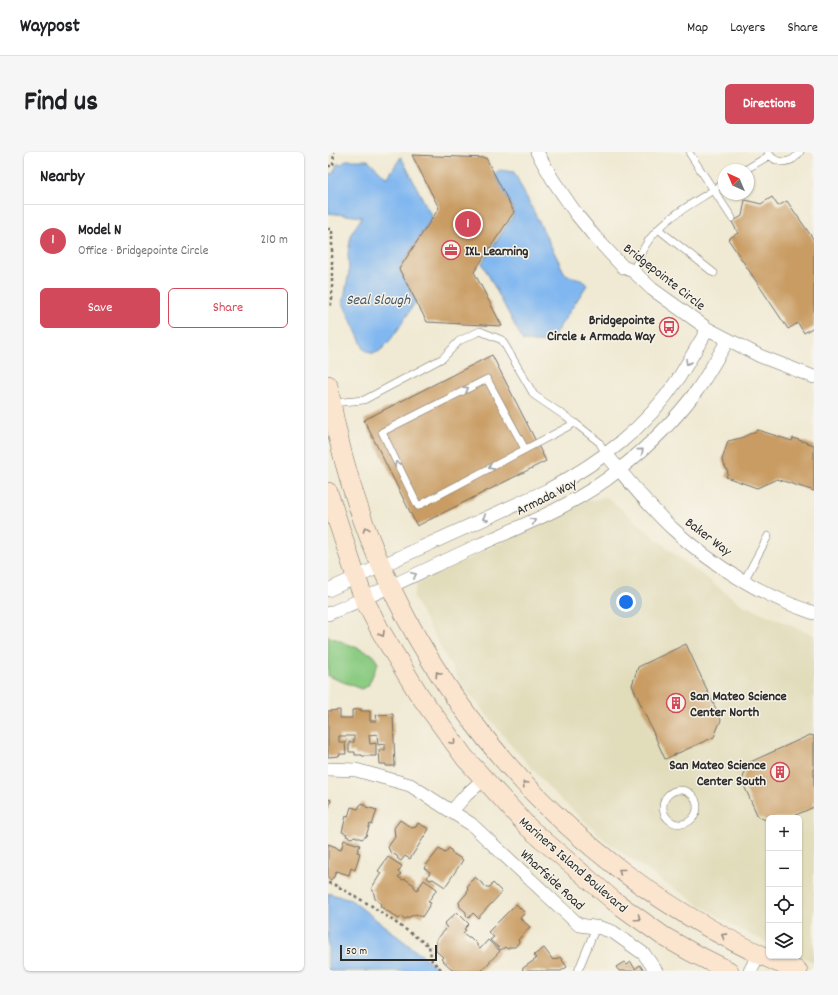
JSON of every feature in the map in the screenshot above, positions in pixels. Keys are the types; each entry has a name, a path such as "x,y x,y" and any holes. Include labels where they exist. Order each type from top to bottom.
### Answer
{"main road":[{"name":"Mariners Island Boulevard","path":"328,385 341,449 353,490 380,566 422,648 458,703 502,758 541,800 582,839 632,879 704,925 759,954 798,971"},
{"name":"Mariners Island Boulevard","path":"328,492 364,599 380,630 418,693 465,758 533,831 614,901 663,936 729,971"}],"street":[{"name":"Bridgepointe Circle","path":"537,152 560,191 586,226 623,266 633,271 652,289 708,329 760,356 814,377"},
{"name":"Armada Way","path":"328,590 548,490 579,473 606,454 631,433 656,407 677,380 708,329"},
{"name":"Armada Way","path":"328,614 364,599 553,512 591,491 620,470 648,445 675,417 698,389 728,340"},
{"name":"Baker Way","path":"606,454 639,494 673,529 709,558 744,581 789,605 814,613"},
{"name":"Wharfside Road","path":"328,769 356,770 410,784 471,824 579,926 596,927 613,932 644,954 656,971"},
{"path":"452,811 466,795 484,780"},
{"path":"750,971 759,954"}],"lane":[{"path":"753,164 769,153 774,159 786,162 797,157 800,152"},
{"path":"690,154 732,218"},
{"path":"633,271 645,246 658,229 679,212 718,187"},
{"path":"658,229 714,273"},
{"path":"331,403 364,400 443,358 459,341 480,331 502,340 534,395 575,422 599,442 606,454"},
{"path":"526,449 487,379 382,432 418,506 526,449 575,422"},
{"path":"744,581 768,536"},
{"path":"675,790 681,790 691,794 697,802 696,813 693,818 689,822 683,824 672,822 664,813 664,802 666,797 675,790"},
{"path":"578,971 596,927"}],"path":[{"path":"328,166 333,166 334,152"},
{"path":"328,229 332,229 332,302 330,306"},
{"path":"328,883 372,906 428,946 432,961 443,971"}],"shaded area":[{"path":"607,497 672,552 741,604 814,635 814,962 802,957 802,815 766,815 766,942 742,931 665,883 608,843 553,792 510,744 460,682 413,597 417,584 583,502"}],"green space":[{"path":"328,636 372,654 378,663 368,686 361,689 328,676"}],"water":[{"name":"Seal Slough","path":"401,157 432,217 399,269 416,301 391,339 380,351 372,353 364,349 343,303 349,273 348,254 351,234 362,217 328,213 328,173 333,174 337,164 342,164 346,160 368,160 387,178"},
{"path":"499,170 514,172 564,272 570,276 582,280 587,285 549,343 523,341 482,263 513,216 514,212 495,175"},
{"path":"328,893 351,900 429,961 439,971 328,971"}],"building":[{"path":"412,155 486,158 514,212 474,272 502,326 427,322 399,269 439,208"},
{"path":"772,197 778,206 787,201 814,240 814,327 804,333 798,323 788,329 728,239 738,233 732,222 742,216 745,200 761,204"},
{"path":"492,355 546,461 417,526 364,420"},
{"path":"758,430 792,441 793,438 814,445 814,491 777,479 757,488 726,477 728,472 722,460 728,441 741,438"},
{"name":"San Mateo Science Center North","path":"686,644 721,720 714,737 665,759 632,685 638,667"},
{"path":"361,709 361,711 370,711 370,721 377,721 376,715 393,714 395,766 380,764 379,750 385,750 385,744 378,745 377,734 369,735 370,744 376,743 376,756 355,755 355,752 349,752 349,742 354,742 354,736 339,736 339,742 345,742 346,754 328,757 328,711 340,710 340,718 352,718 352,710"},
{"name":"San Mateo Science Center South","path":"810,735 814,736 814,807 796,815 766,815 766,820 758,817 742,781 748,763"},
{"path":"328,799 331,800 328,810"},
{"path":"363,803 366,807 377,810 372,825 370,824 366,836 362,839 354,836 352,838 346,836 347,834 342,832 346,816 348,817 351,807 358,809"},
{"path":"400,820 412,828 416,827 418,823 429,829 410,859 405,856 401,861 397,856 390,852 388,847 395,837 394,828"},
{"path":"344,840 360,845 357,852 360,853 355,870 351,868 349,875 336,871 334,877 330,880 328,879 328,844 341,850"},
{"path":"449,848 452,853 463,860 445,887 433,879 430,880 427,878 430,872 424,868 439,849 445,853"},
{"path":"388,857 402,866 398,872 401,874 398,877 403,880 405,879 414,885 417,890 424,880 437,889 428,902 431,903 422,917 416,914 405,919 401,916 399,919 380,906 381,904 375,899 373,890 371,889 381,873 378,871"},
{"path":"475,877 486,887 490,887 493,883 502,892 478,918 473,913 469,918 466,915 466,912 460,907 459,902 467,893 468,884"},
{"path":"516,904 525,913 520,918 530,927 518,940 519,942 515,947 510,947 507,949 505,947 501,950 490,940 494,937 488,932"},
{"path":"457,912 469,924 464,929 466,930 463,933 470,937 480,949 488,940 500,951 481,971 454,971 441,959 443,957 436,951 436,940 447,928 444,924"},
{"path":"544,948 553,960 560,957 567,967 561,971 522,971 523,968 536,959 534,955"},
{"path":"624,962 627,965 631,962 635,969 640,965 644,971 619,971 616,967"}],"place":[{"name":"Model N","path":"468,224"},
{"name":"IXL Learning","path":"451,250"},
{"name":"Bridgepointe Circle & Armada Way","path":"669,327"},
{"name":"San Mateo Science Center North","path":"676,703"},
{"name":"San Mateo Science Center South","path":"780,772"}]}
